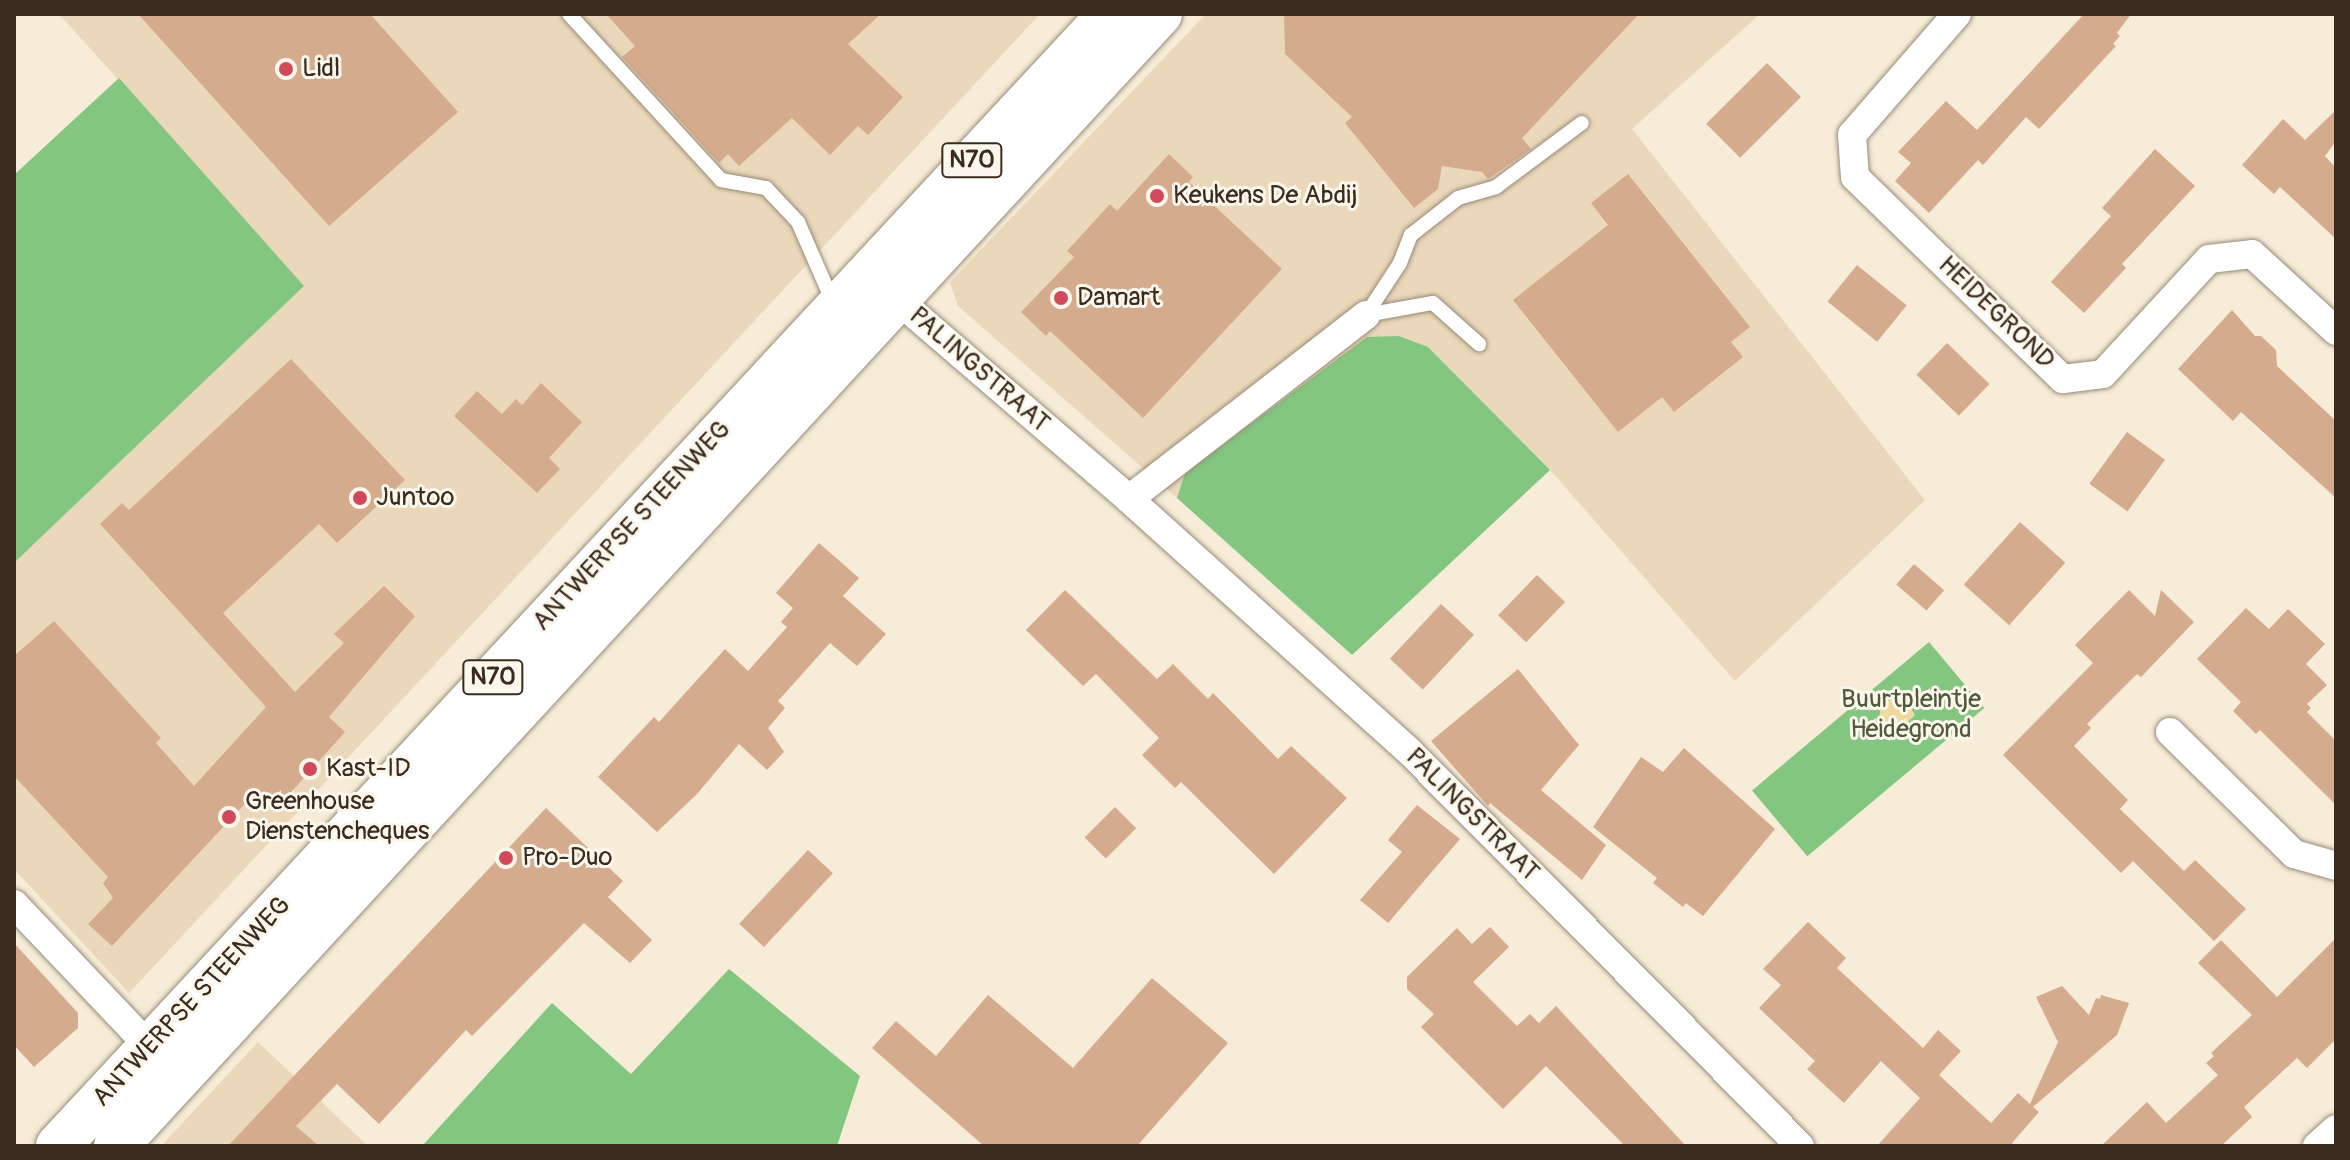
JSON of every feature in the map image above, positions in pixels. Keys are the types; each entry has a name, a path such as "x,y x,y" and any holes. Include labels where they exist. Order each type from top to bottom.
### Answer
{"main road":[{"name":"ANTWERPSE STEENWEG","path":"58,1146 165,1062 881,285 1110,14"},
{"name":"ANTWERPSE STEENWEG","path":"116,1146 165,1062 835,306 881,285 1160,14"}],"street":[{"name":"HEIDEGROND","path":"1957,14 1852,135 1855,177 2063,379 2103,374 2209,259 2252,254 2336,331"},
{"name":"PALINGSTRAAT","path":"881,285 1129,499 1410,752 1800,1146"},
{"path":"1129,499 1366,315"},
{"path":"2170,732 2294,854 2336,866"},
{"path":"14,904 165,1062"},
{"path":"2317,1146 2336,1129"}],"lane":[{"path":"569,14 721,180 766,188 798,222 835,306"},
{"path":"1366,315 1400,263 1411,235 1458,198 1496,187 1582,123"},
{"path":"1366,315 1433,303 1479,344"}],"shaded area":[{"path":"59,14 1040,14 129,993 14,869 14,563 304,286"},
{"path":"1206,14 1760,14 1632,129 1925,500 1735,681 1550,470 1428,347 1185,473 1177,498 958,306 950,282"},
{"path":"258,1042 368,1146 161,1146"}],"green space":[{"path":"119,78 304,286 14,563 14,175"},
{"path":"1399,336 1428,347 1550,470 1352,655 1177,498 1185,473 1367,337"},
{"name":"Buurtpleintje Heidegrond","path":"1929,642 1984,708 1807,856 1752,790"},
{"path":"729,969 860,1076 837,1146 422,1146 552,1003 631,1074"}],"sand":[{"path":"1894,696 1907,701 1915,715 1895,735 1879,734 1880,710"}],"building":[{"path":"138,14 370,14 458,112 329,226"},
{"path":"606,14 881,14 848,44 903,97 868,135 858,126 830,155 792,118 739,166 728,154 719,163 622,57 635,46"},
{"path":"1284,14 1639,14 1522,138 1531,149 1488,179 1482,172 1442,166 1438,189 1414,208 1345,123 1352,117 1285,54"},
{"path":"2084,14 2131,14 2117,33 2120,36 2113,44 2116,46 2039,129 2026,117 1983,165 1978,160 1929,213 1895,181 1911,163 1898,152 1946,101 1977,130"},
{"path":"1767,63 1801,97 1740,158 1706,124"},
{"path":"2336,110 2336,141 2325,156 2336,168 2336,239 2280,187 2274,194 2242,165 2283,119 2305,140"},
{"path":"2155,149 2195,186 2122,264 2126,268 2084,313 2051,282 2111,216 2102,208"},
{"path":"1169,154 1193,177 1189,182 1282,269 1143,418 1050,331 1046,336 1021,312 1074,257 1067,251 1110,204 1117,211"},
{"path":"1628,174 1750,327 1731,342 1743,357 1674,412 1662,397 1618,432 1513,300 1608,225 1591,203"},
{"path":"1857,265 1907,305 1877,342 1827,302"},
{"path":"2232,310 2255,336 2261,336 2276,350 2277,366 2336,421 2336,498 2241,412 2233,421 2178,369"},
{"path":"1947,343 1989,384 1959,416 1916,375"},
{"path":"291,359 405,480 337,543 319,524 223,613 295,692 344,643 334,634 384,586 415,616 329,717 345,732 276,809 257,791 112,946 88,924 113,898 103,883 108,877 14,776 14,656 54,621 161,738 156,743 194,786 266,707 100,524 122,503 129,510"},
{"path":"541,383 582,422 549,458 560,469 537,493 454,416 477,391 502,414 516,399 522,405"},
{"path":"2127,432 2165,460 2127,511 2089,484"},
{"path":"2020,522 2065,563 2009,625 1964,584"},
{"path":"819,543 859,578 843,596 886,634 857,666 830,643 778,701 785,708 768,728 784,752 767,770 739,744 697,794 657,832 598,777 654,717 659,722 725,649 748,671 787,627 781,622 793,608 776,593"},
{"path":"1914,564 1944,590 1926,611 1896,584"},
{"path":"1537,575 1565,602 1526,642 1498,615"},
{"path":"1065,590 1157,679 1173,664 1208,699 1213,693 1278,759 1291,746 1347,798 1274,874 1181,782 1175,788 1142,755 1159,738 1096,674 1083,686 1026,630"},
{"path":"2129,590 2155,616 2161,590 2194,622 2141,677 2137,674 2087,724 2091,728 2074,746 2128,800 2120,809 2184,871 2195,860 2246,909 2214,941 2133,861 2121,873 2003,755 2093,663 2075,645"},
{"path":"1441,604 1474,635 1423,690 1390,659"},
{"path":"2246,608 2269,629 2288,609 2325,644 2306,664 2327,685 2307,704 2311,708 2307,712 2336,741 2336,805 2260,730 2256,734 2233,711 2241,702 2197,659"},
{"path":"1518,669 1579,745 1541,790 1606,845 1582,880 1490,803 1488,806 1431,741"},
{"path":"1684,748 1775,829 1703,916 1686,903 1683,907 1653,883 1657,878 1593,827 1641,757 1663,772"},
{"path":"1417,805 1460,839 1388,923 1360,900 1402,852 1388,840"},
{"path":"1115,807 1136,828 1106,859 1085,837"},
{"path":"546,808 623,881 608,897 652,940 630,963 584,923 472,1036 466,1030 379,1124 337,1084 296,1126 319,1146 228,1146"},
{"path":"808,850 833,873 764,947 739,924"},
{"path":"1808,922 1846,958 1837,968 1923,1048 1938,1030 1961,1051 1939,1075 1991,1123 2018,1093 2030,1104 2058,1042 2036,997 2062,986 2089,1015 2096,998 2100,999 2101,995 2129,1003 2117,1035 2033,1107 2039,1112 2012,1143 2015,1146 1877,1146 1920,1098 1881,1061 1844,1103 1807,1069 1815,1061 1759,1008 1781,985 1763,969"},
{"path":"1490,927 1509,947 1473,982 1517,1026 1530,1014 1539,1023 1556,1006 1686,1146 1625,1146 1546,1066 1503,1109 1421,1027 1434,1014 1407,989 1407,977 1457,928 1472,944"},
{"path":"2336,938 2336,1039 2307,1068 2297,1058 2244,1107 2252,1117 2221,1146 2101,1146 2147,1102 2166,1123 2218,1075 2206,1063 2214,1056 2211,1053 2252,1015 2198,963 2221,940 2277,997"},
{"path":"14,943 78,1013 78,1028 34,1067 14,1045"},
{"path":"1152,978 1228,1043 1137,1146 984,1146 872,1048 896,1021 936,1056 988,995 1073,1068"}],"place":[{"name":"Lidl","path":"286,69"},
{"name":"Keukens De Abdij","path":"1157,196"},
{"name":"Damart","path":"1061,298"},
{"name":"Juntoo","path":"360,498"},
{"name":"Kast-ID","path":"310,769"},
{"name":"Greenhouse Dienstencheques","path":"229,817"},
{"name":"Pro-Duo","path":"506,858"}]}
